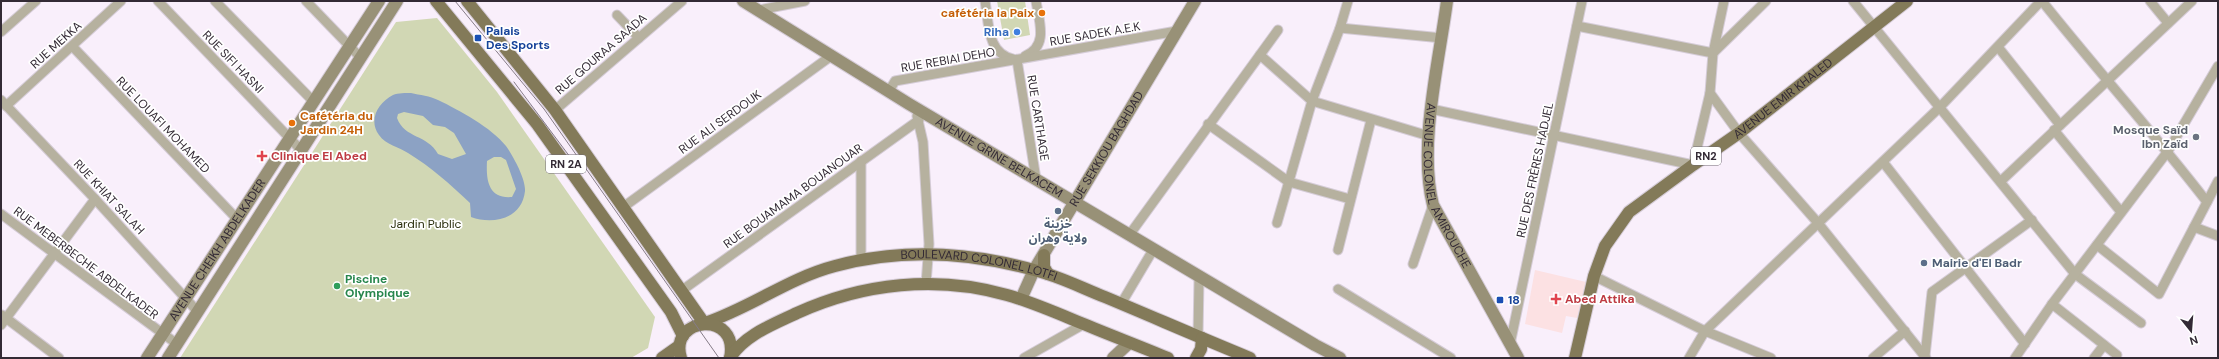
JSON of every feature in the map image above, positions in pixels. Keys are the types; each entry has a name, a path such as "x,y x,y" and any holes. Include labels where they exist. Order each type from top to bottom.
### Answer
{"main road":[{"name":"AVENUE CHEIKH ABDELKADER","path":"147,358 379,1"},
{"name":"AVENUE CHEIKH ABDELKADER","path":"168,358 397,1"},
{"name":"RN 2A","path":"436,1 537,124 672,312 681,341"},
{"name":"RN 2A","path":"467,1 555,110 622,208 705,323"},
{"name":"AVENUE GRINE BELKACEM","path":"744,1 909,104 1130,234 1199,278 1340,358"},
{"name":"RUE SEKKIOU BAGHDAD","path":"1021,299 1034,270 1195,1"},
{"name":"AVENUE COLONEL AMIROUCHE","path":"1448,1 1431,109 1429,136 1429,189 1433,205 1518,358"},
{"name":"AVENUE EMIR KHALED","path":"1575,358 1594,276 1605,246 1629,212 1739,133 1873,26 1907,1"},
{"name":"BOULEVARD COLONEL LOTFI","path":"681,341 692,327 730,314 795,280 833,266 894,255 928,254 972,257 1048,274 1250,358"},
{"path":"1044,255 1044,266 1048,274"},
{"name":"BOULEVARD COLONEL LOTFI","path":"730,358 738,347 756,334 822,303 870,289 926,284 988,290 1021,299 1168,358"},
{"path":"705,323 712,324 724,331 731,344 730,358"},
{"path":"1112,358 1117,343 1116,337"},
{"path":"1196,358 1202,349 1200,338"},
{"path":"662,358 681,341"},
{"path":"681,341 681,358"},
{"path":"1112,358 1129,343"},
{"path":"1206,358 1210,350 1218,345"}],"street":[{"path":"1,32 36,1"},
{"name":"RUE MEKKA","path":"4,103 72,47 121,1"},
{"name":"RUE SIFI HASNI","path":"158,1 301,150"},
{"path":"215,1 314,102"},
{"path":"306,1 361,58"},
{"name":"RUE GOURAA SAADA","path":"555,110 682,1"},
{"path":"759,10 805,1"},
{"path":"985,1 993,45 1001,55 1017,60 1029,54 1040,44 1042,37 1036,1"},
{"path":"1277,223 1312,101 1340,28 1348,1"},
{"name":"RUE DES FRÈRES HADJEL","path":"1510,344 1556,135 1582,1"},
{"path":"1431,109 1693,165 1710,93 1713,53 1724,1"},
{"path":"1713,53 1766,1"},
{"path":"1853,1 2001,181 2075,274 2141,323"},
{"path":"1689,358 1705,331 1940,107 2041,1 2106,81 2168,151 2207,202"},
{"path":"2150,1 2168,23"},
{"path":"2001,181 2192,1"},
{"path":"618,15 638,38"},
{"path":"1577,26 1713,53"},
{"path":"1340,28 1442,38"},
{"path":"1130,234 1208,124 1278,30"},
{"name":"RUE SADEK A.E.K","path":"1017,60 1177,31"},
{"name":"RUE LOUAFI MOHAMED","path":"72,47 237,219"},
{"path":"1998,47 2121,212"},
{"path":"1260,55 1312,101 1371,120 1429,136"},
{"name":"RUE ALI SERDOUK","path":"622,208 831,56"},
{"name":"RUE REBIAI DEHO","path":"889,91 895,81 1017,60"},
{"name":"RUE CARTHAGE","path":"1017,60 1036,179"},
{"path":"2015,358 2052,304 2168,151 2218,66"},
{"path":"1710,93 1739,133 1818,223 1905,330 1925,357"},
{"name":"RUE KHIAT SALAH","path":"4,103 95,199 198,312"},
{"path":"909,104 919,120 922,134 928,254 926,284"},
{"name":"RUE BOUAMAMA BOUANOUAR","path":"681,291 919,120"},
{"path":"1338,250 1371,120"},
{"path":"922,134 928,123 934,121 942,123"},
{"path":"1208,124 1289,182 1350,199"},
{"path":"861,161 861,260"},
{"path":"1883,162 2025,344"},
{"path":"2097,245 2159,294 2218,181"},
{"path":"59,358 3,319 95,199"},
{"path":"1413,264 1433,205"},
{"name":"RUE MEBERBECHE ABDELKADER","path":"1,214 53,254 177,344"},
{"path":"1925,357 1932,292 2032,220"},
{"path":"2194,227 2218,236"},
{"path":"1121,304 1154,250"},
{"path":"1594,276 1705,331 1771,358"},
{"path":"1199,278 1200,338"},
{"path":"1338,289 1449,357"},
{"path":"2052,304 2117,356"},
{"path":"1024,358 1084,324"},
{"path":"1873,358 1905,330"},
{"path":"2094,358 2104,345"}],"shaded area":[{"name":"Abed Attika","path":"1535,270 1586,282 1577,318 1566,316 1562,333 1525,324"}],"green space":[{"path":"997,1 1025,1 1030,35 1004,40"},
{"name":"Jardin Public","path":"437,18 497,92 655,317 648,348 631,358 180,358 396,22"}],"water":[{"path":"400,93 411,93 438,100 456,109 484,126 506,146 518,168 525,186 523,200 512,214 497,220 471,217 470,203 448,183 416,158 389,144 379,135 374,124 376,112 379,107 393,95","holes":["404,112 423,116 433,125 445,127 454,133 466,154 452,159 438,154 428,143 405,130 397,118 398,114","494,157 501,157 506,160 516,189 512,197 498,195 490,187 487,175 487,161"]}],"tram line":[{"path":"455,1 544,109 719,358"},
{"path":"514,82 582,173"}],"place":[{"name":"cafétéria la Paix","path":"1042,13"},
{"name":"Riha","path":"1017,32"},
{"name":"Palais Des Sports","path":"478,38"},
{"name":"Cafétéria du Jardin 24H","path":"292,123"},
{"name":"Mosque Saïd Ibn Zaïd","path":"2196,137"},
{"name":"Clinique El Abed","path":"262,156"},
{"name":"خزينة ولاية وهران","path":"1058,211"},
{"name":"Mairie d'El Badr","path":"1924,263"},
{"name":"Piscine Olympique","path":"337,286"},
{"name":"Abed Attika","path":"1556,299"},
{"name":"18","path":"1500,300"}]}
